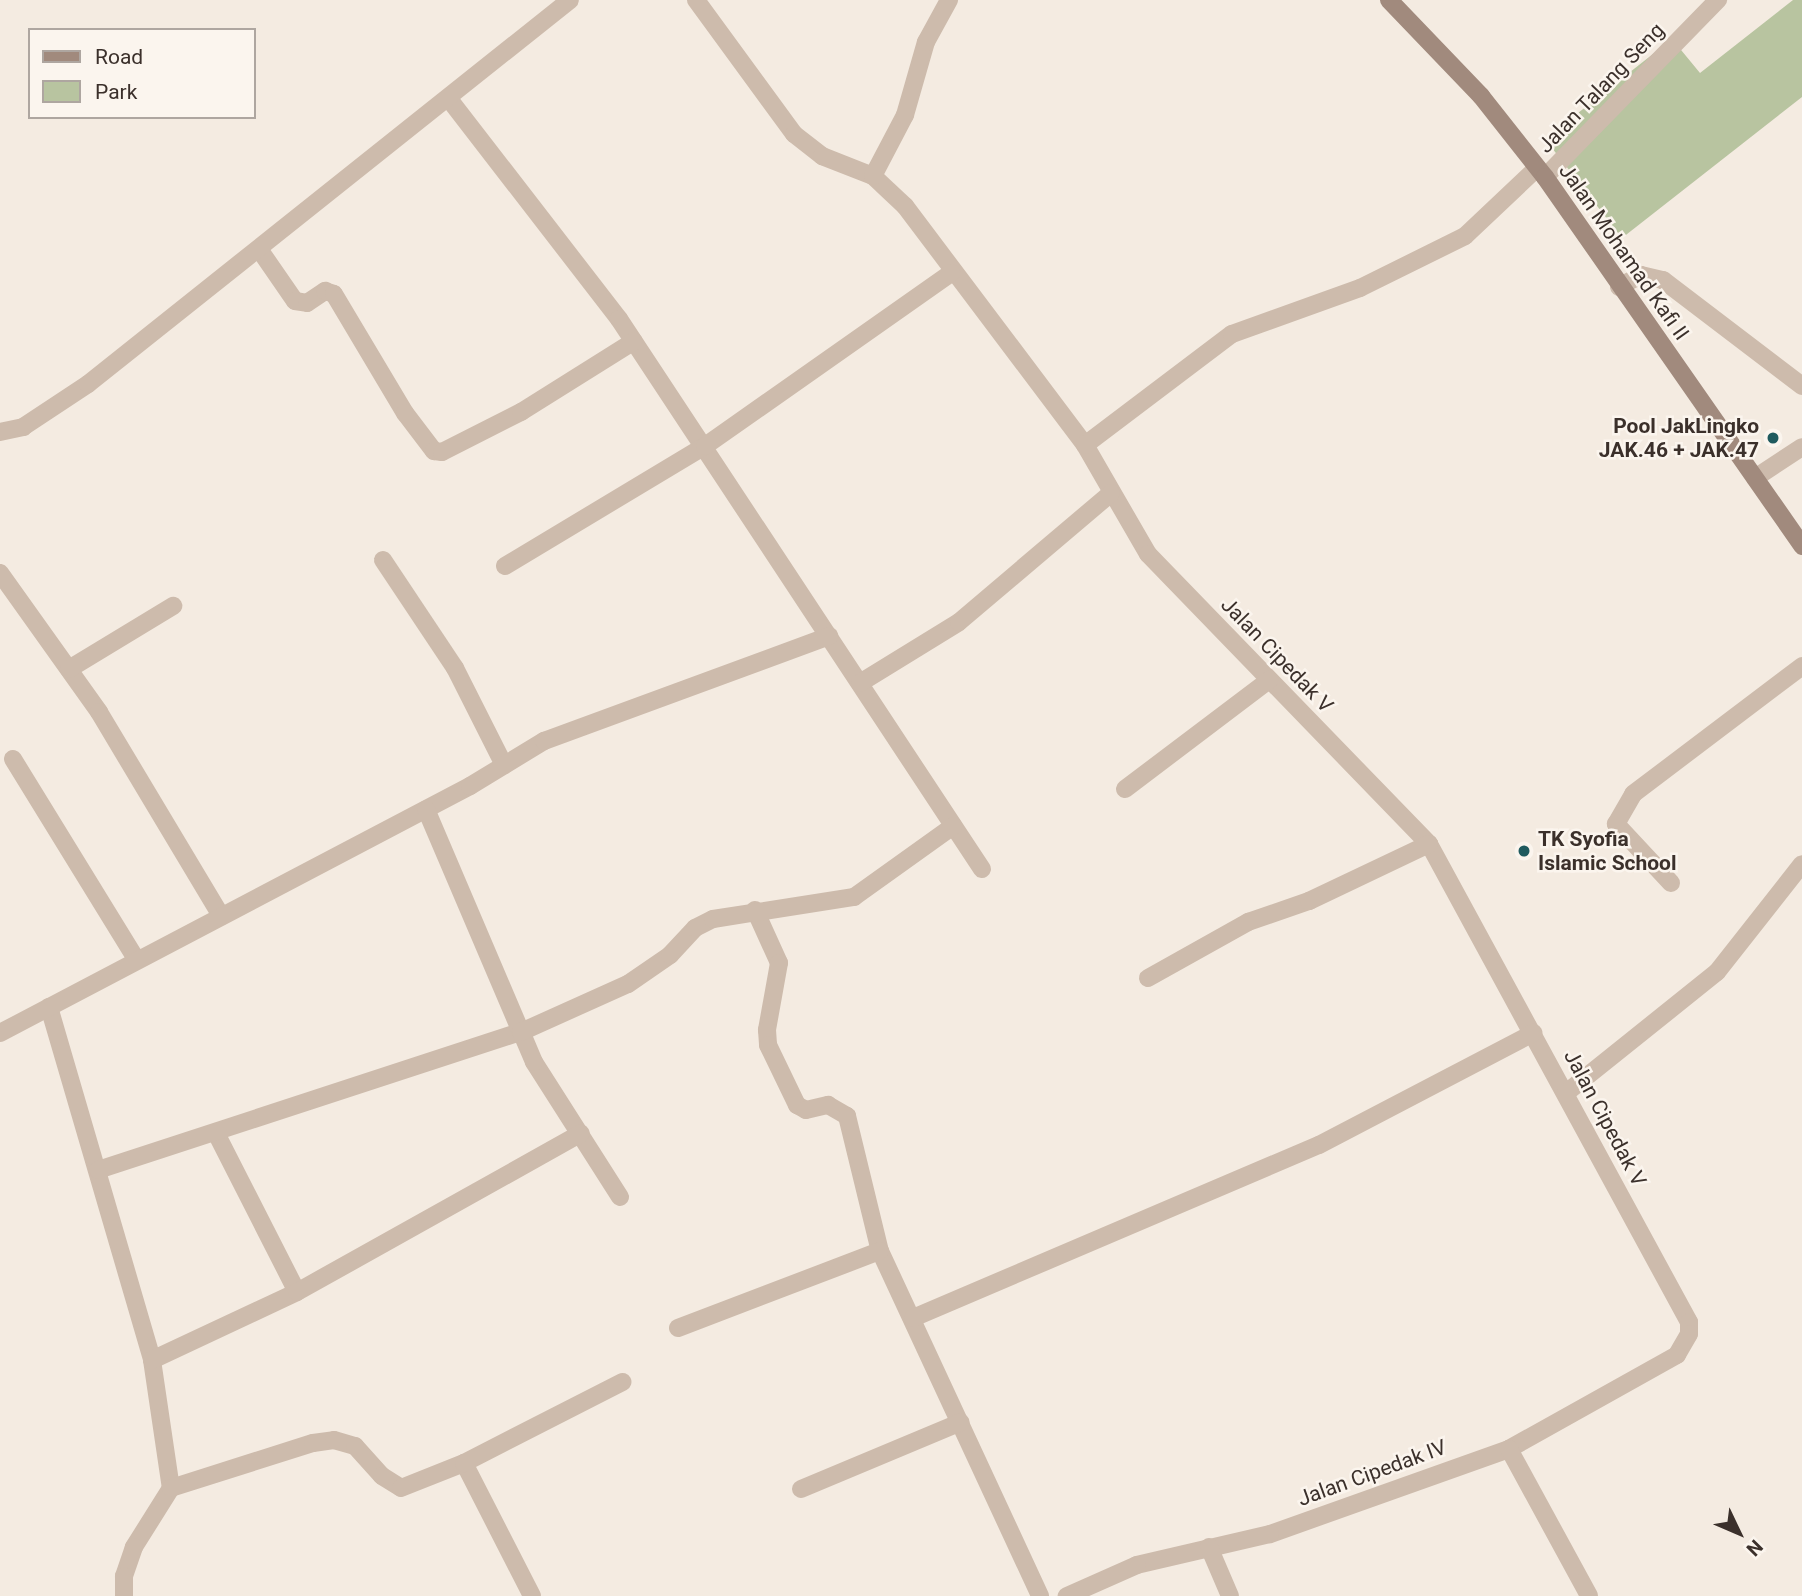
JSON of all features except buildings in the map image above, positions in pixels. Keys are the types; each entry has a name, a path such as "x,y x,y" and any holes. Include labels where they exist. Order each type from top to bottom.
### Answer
{"main road":[{"name":"Jalan Mohamad Kafi II","path":"1389,0 1481,96 1541,173 1622,285 1802,546"}],"street":[{"path":"0,432 23,426 88,384 570,0"},
{"path":"696,0 794,134 822,156 873,176 905,115 926,42 949,0"},
{"name":"Jalan Talang Seng","path":"1541,173 1718,0"},
{"path":"449,99 634,341 982,869"},
{"path":"1085,446 1232,334 1360,288 1465,236 1541,173"},
{"name":"Jalan Cipedak V","path":"873,176 905,206 951,273 1085,446 1148,554 1429,844 1689,1322 1689,1334 1677,1355"},
{"path":"259,249 295,301 307,303 325,291 334,295 405,413 434,451 442,452 521,411 634,341"},
{"path":"505,566 705,446 951,273"},
{"path":"1622,285 1647,274 1663,280 1802,386"},
{"path":"1755,478 1802,447"},
{"path":"860,683 959,622 1111,493"},
{"path":"383,560 455,668 504,765"},
{"path":"0,573 69,669 221,916"},
{"path":"69,669 173,606"},
{"path":"0,1033 136,959 426,809 544,741 830,636"},
{"path":"1671,883 1616,824 1633,794 1772,686 1802,666"},
{"path":"1125,789 1269,680"},
{"path":"13,759 136,959"},
{"path":"426,809 534,1062 620,1197"},
{"path":"98,1170 521,1032 628,984 704,923 755,910 833,904 854,897 953,826"},
{"path":"1148,978 1248,922 1309,901 1429,844"},
{"path":"1566,1093 1717,972 1802,864"},
{"path":"755,910 779,963 766,1030 768,1045 797,1105 806,1110 828,1105 847,1116 880,1251 1040,1596"},
{"path":"49,1007 152,1360 171,1488 135,1547 124,1576 124,1596"},
{"path":"913,1318 1348,1132 1533,1033"},
{"path":"216,1133 297,1292"},
{"path":"152,1360 297,1292 581,1133"},
{"path":"678,1328 880,1251"},
{"name":"Jalan Cipedak IV","path":"1067,1596 1137,1565 1270,1534 1509,1448 1677,1355"},
{"path":"171,1488 313,1443 334,1440 355,1446 382,1476 401,1488 464,1463 622,1382"},
{"path":"801,1489 961,1422"},
{"path":"1509,1448 1588,1596"},
{"path":"464,1463 532,1596"},
{"path":"1209,1547 1230,1596"}],"green space":[{"path":"1793,0 1802,0 1802,97 1622,238 1545,139 1672,39 1700,73"}],"place":[{"name":"Pool JakLingko JAK.46 + JAK.47","path":"1773,438"},
{"name":"TK Syofia Islamic School","path":"1524,851"}]}
